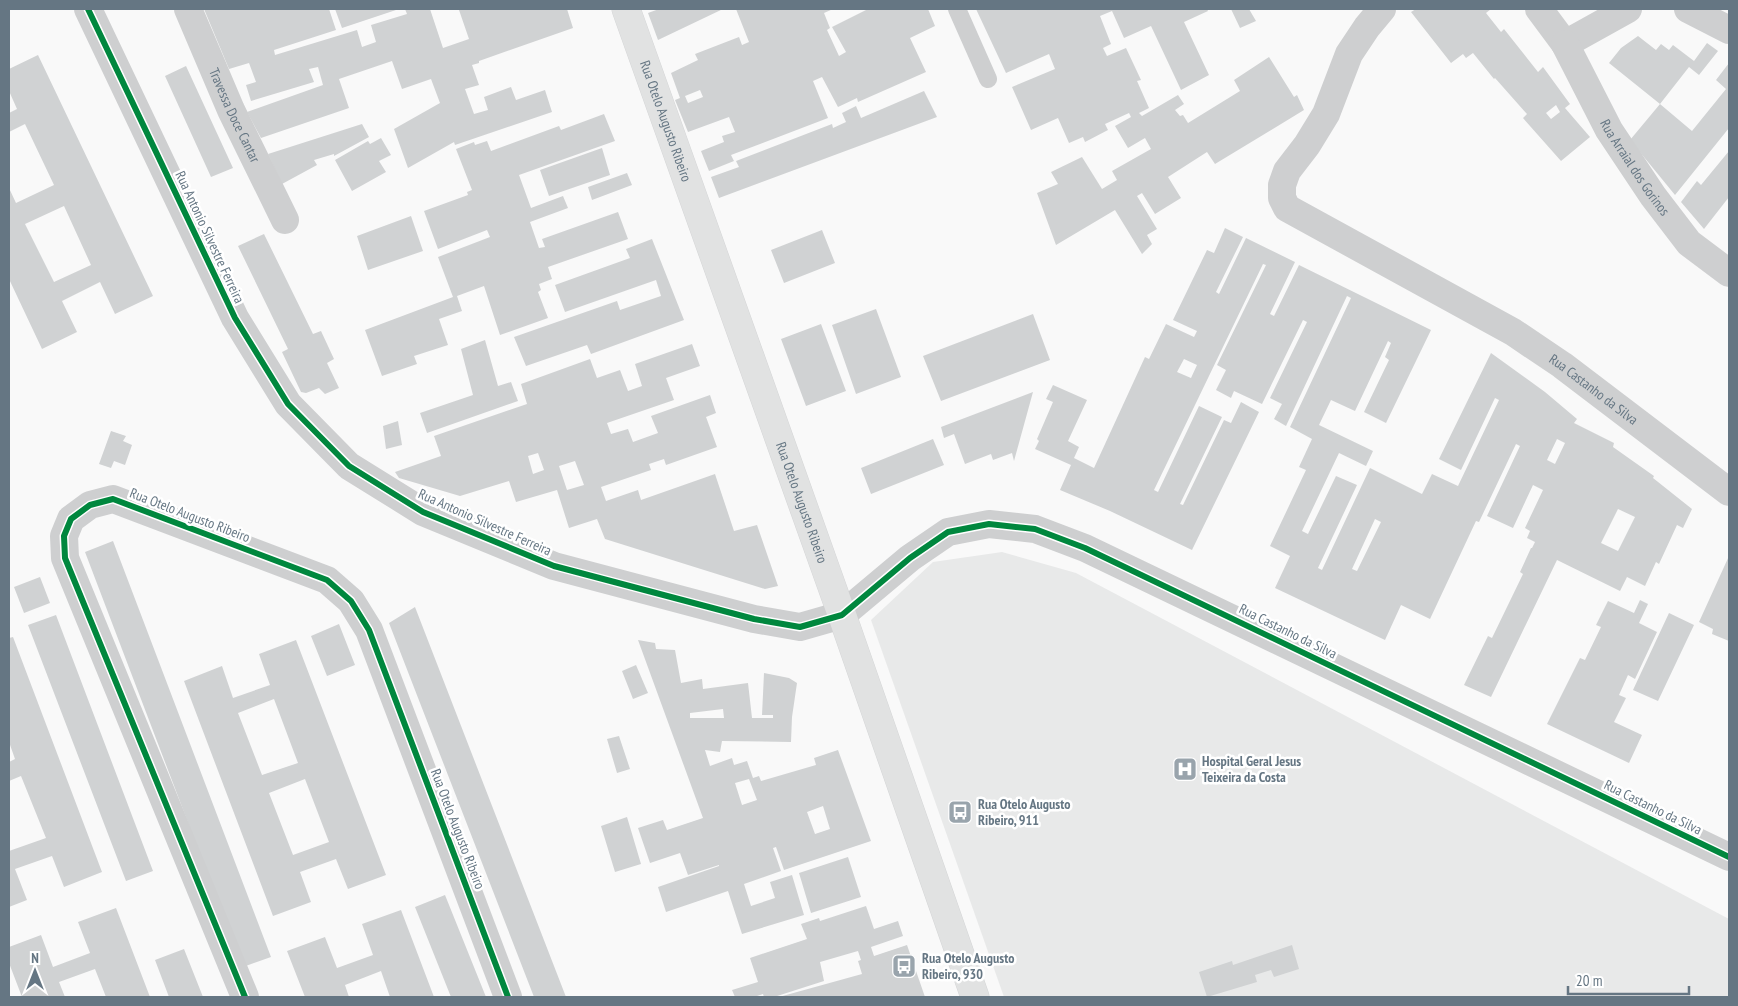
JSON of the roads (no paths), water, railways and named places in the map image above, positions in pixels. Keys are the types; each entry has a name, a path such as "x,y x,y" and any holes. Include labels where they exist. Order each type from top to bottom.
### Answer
{"street":[{"name":"Rua Antonio Silvestre Ferreira","path":"88,9 234,318 288,404 349,466 423,512 554,566 754,619 800,627 842,615"},
{"name":"Travessa Doce Cantar","path":"188,9 232,110 285,220"},
{"name":"Rua Otelo Augusto Ribeiro","path":"626,9 842,615 975,997"},
{"name":"Rua Castanho da Silva","path":"1382,9 1349,54 1326,114 1307,145 1287,171 1282,186 1282,198 1287,208 1513,332 1562,365 1729,492"},
{"name":"Rua Arraial dos Gorinos","path":"1539,9 1566,44 1609,130 1653,196 1689,243 1729,273"},
{"path":"1566,44 1628,9"},
{"path":"1688,9 1729,30"},
{"name":"Rua Otelo Augusto Ribeiro","path":"245,997 66,558 64,536 71,519 90,504 113,498 328,580 351,601 369,630 508,997"},
{"name":"Rua Castanho da Silva","path":"842,615 910,558 948,532 989,524 1035,529 1086,548 1729,857"}],"lane":[{"path":"957,9 988,79"}],"place":[{"name":"Hospital Geral Jesus Teixeira da Costa","path":"1185,769"},
{"name":"Rua Otelo Augusto Ribeiro, 911","path":"960,812"},
{"name":"Rua Otelo Augusto Ribeiro, 930","path":"904,966"}]}
